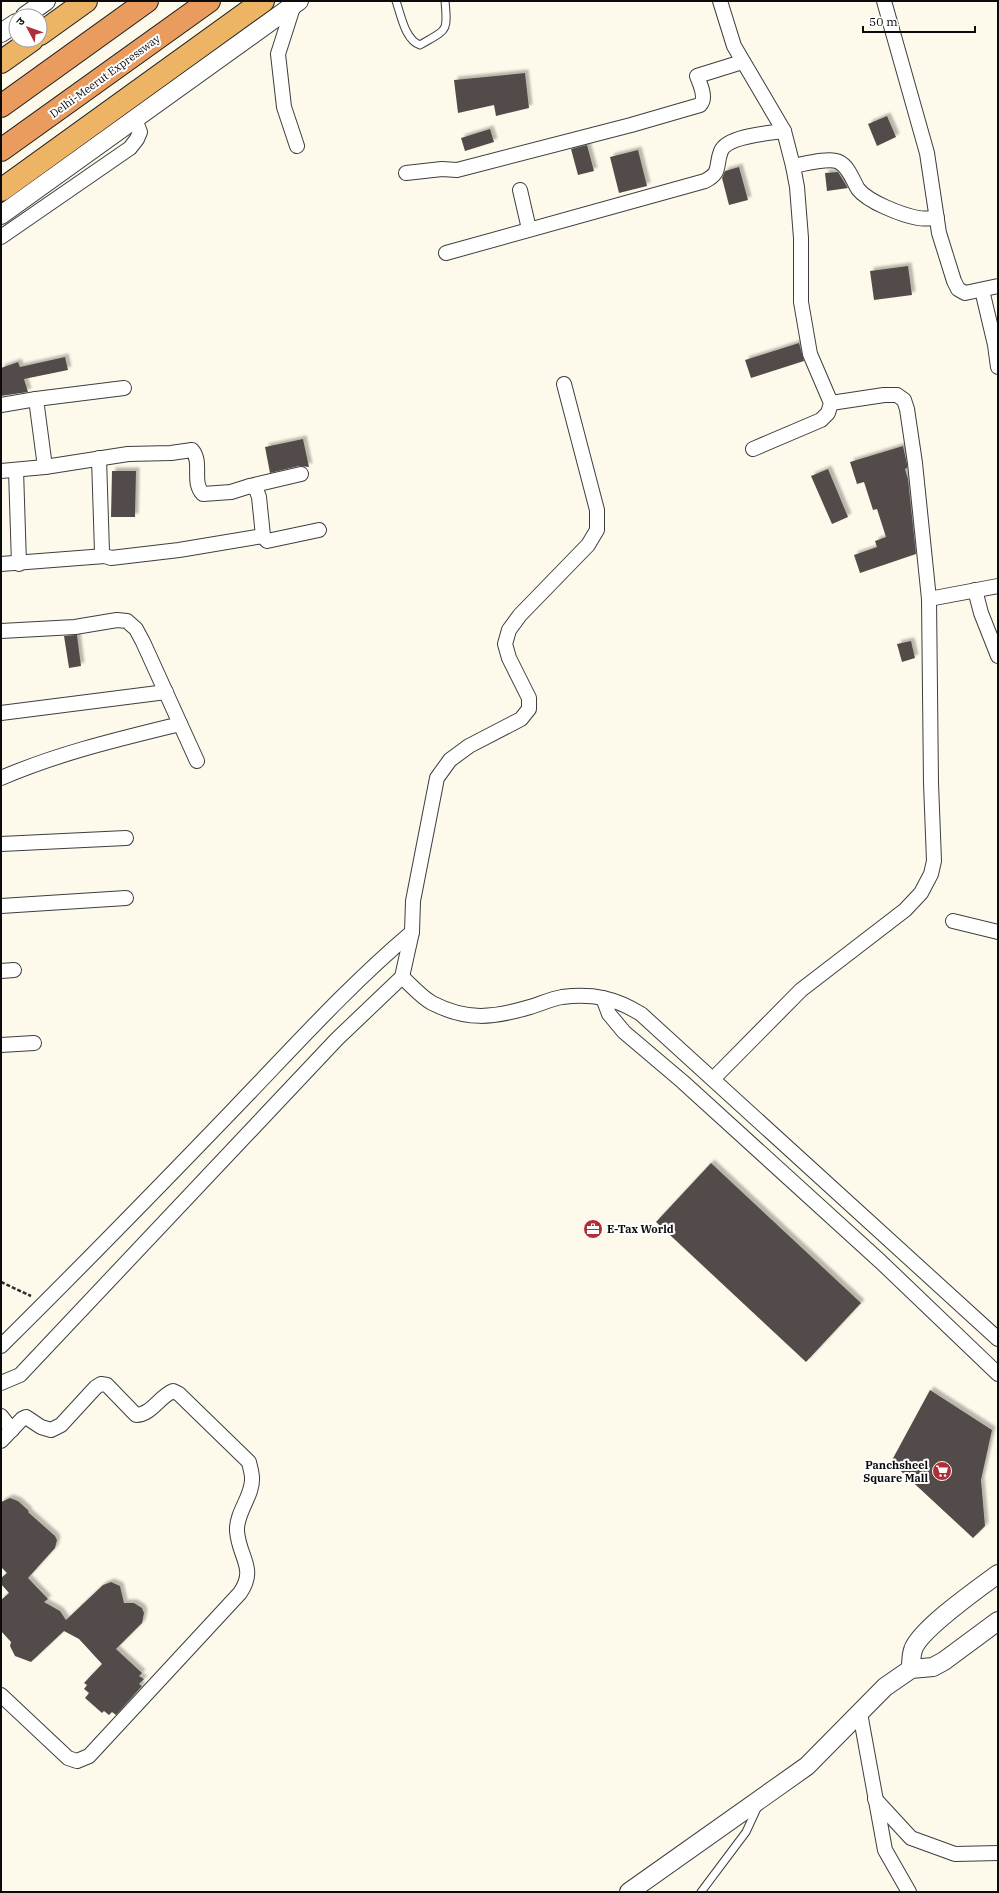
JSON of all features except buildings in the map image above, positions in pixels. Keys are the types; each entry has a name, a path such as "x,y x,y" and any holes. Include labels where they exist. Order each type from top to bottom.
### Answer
{"highway":[{"path":"48,28 86,1"},
{"path":"1,106 147,1"},
{"name":"Delhi-Meerut Expressway","path":"1,150 209,1"},
{"path":"1,190 263,1"},
{"path":"1,62 21,48"}],"street":[{"path":"36,8 46,1"},
{"path":"720,1 732,40 742,62 763,93 784,131 797,187 801,238 801,302 808,346 831,403 828,413 821,420 753,449"},
{"path":"884,1 927,153 939,233 954,281 958,289 965,293 998,286"},
{"path":"1,214 296,3"},
{"path":"296,3 278,54 284,107 297,146"},
{"path":"406,173 442,169 457,170 631,125 700,105 704,98 697,76 742,62"},
{"path":"1,237 130,148 140,132 135,119"},
{"path":"446,253 705,181 714,176 719,166 721,150 728,143 737,139 784,131"},
{"path":"793,166 832,160 838,162 847,168 859,190 870,199 892,209 919,218 937,218"},
{"path":"74,162 82,181"},
{"path":"520,190 529,229"},
{"path":"982,290 995,345 998,367"},
{"path":"1,1383 20,1375 337,1039 402,977 412,932 413,901 437,778 450,760 469,746 521,719 529,708 529,698 509,658 505,644 508,630 520,615 588,545 597,530 597,510 564,384"},
{"path":"1,405 124,388"},
{"path":"713,1079 801,990 905,910 921,893 931,874 934,861 931,783 929,599 915,463 907,410 904,400 897,395 884,395 831,403"},
{"path":"36,399 44,467"},
{"path":"1,471 44,467 128,454 171,453 192,450 197,460 197,485 203,494 231,492 301,474"},
{"path":"100,458 102,552 105,556"},
{"path":"16,470 19,564"},
{"path":"250,486 256,489 259,497 263,536 267,541 273,541 319,530"},
{"path":"1,564 19,564 105,556 111,558 179,550 263,536"},
{"path":"929,599 998,586"},
{"path":"975,590 981,613 998,656"},
{"path":"1,631 75,627 117,620 127,621 136,629 197,761"},
{"path":"1,713 166,692"},
{"path":"1,778 33,764 62,754 180,724"},
{"path":"1,844 126,838"},
{"path":"1,906 126,898"},
{"path":"953,921 998,932"},
{"path":"1,1346 196,1149 336,1002 378,961 412,932"},
{"path":"402,977 430,1002 457,1013 484,1017 513,1012 561,997 587,996 622,1002 641,1014 998,1339"},
{"path":"603,998 609,1014 624,1032 713,1109 881,1262 998,1374"},
{"path":"1,1044 34,1043"},
{"path":"713,1109 728,1093"},
{"path":"1,1441 26,1417 40,1427 51,1430 61,1425 96,1387 101,1384 107,1385 136,1415 145,1413 168,1393 173,1391 179,1394 249,1462 253,1478 239,1514 237,1530 248,1572 246,1584 240,1593 89,1756 77,1761 68,1758 1,1694"},
{"path":"1,1416 12,1430"},
{"path":"911,1669 913,1650 920,1638 933,1625 998,1574"},
{"path":"629,1892 807,1766 885,1687 911,1669 932,1667 944,1661 998,1621"},
{"path":"860,1712 874,1799 885,1850 909,1892"},
{"path":"874,1799 911,1838 955,1854 998,1853"}],"lane":[{"path":"396,1 409,37 414,43 420,45 443,31 446,26 445,1"},
{"path":"701,1892 746,1832 762,1797"}],"path":[{"path":"1,1282 45,1302"}],"place":[{"name":"E-Tax World","path":"593,1229"},
{"name":"Panchsheel Square Mall","path":"942,1471"}]}
